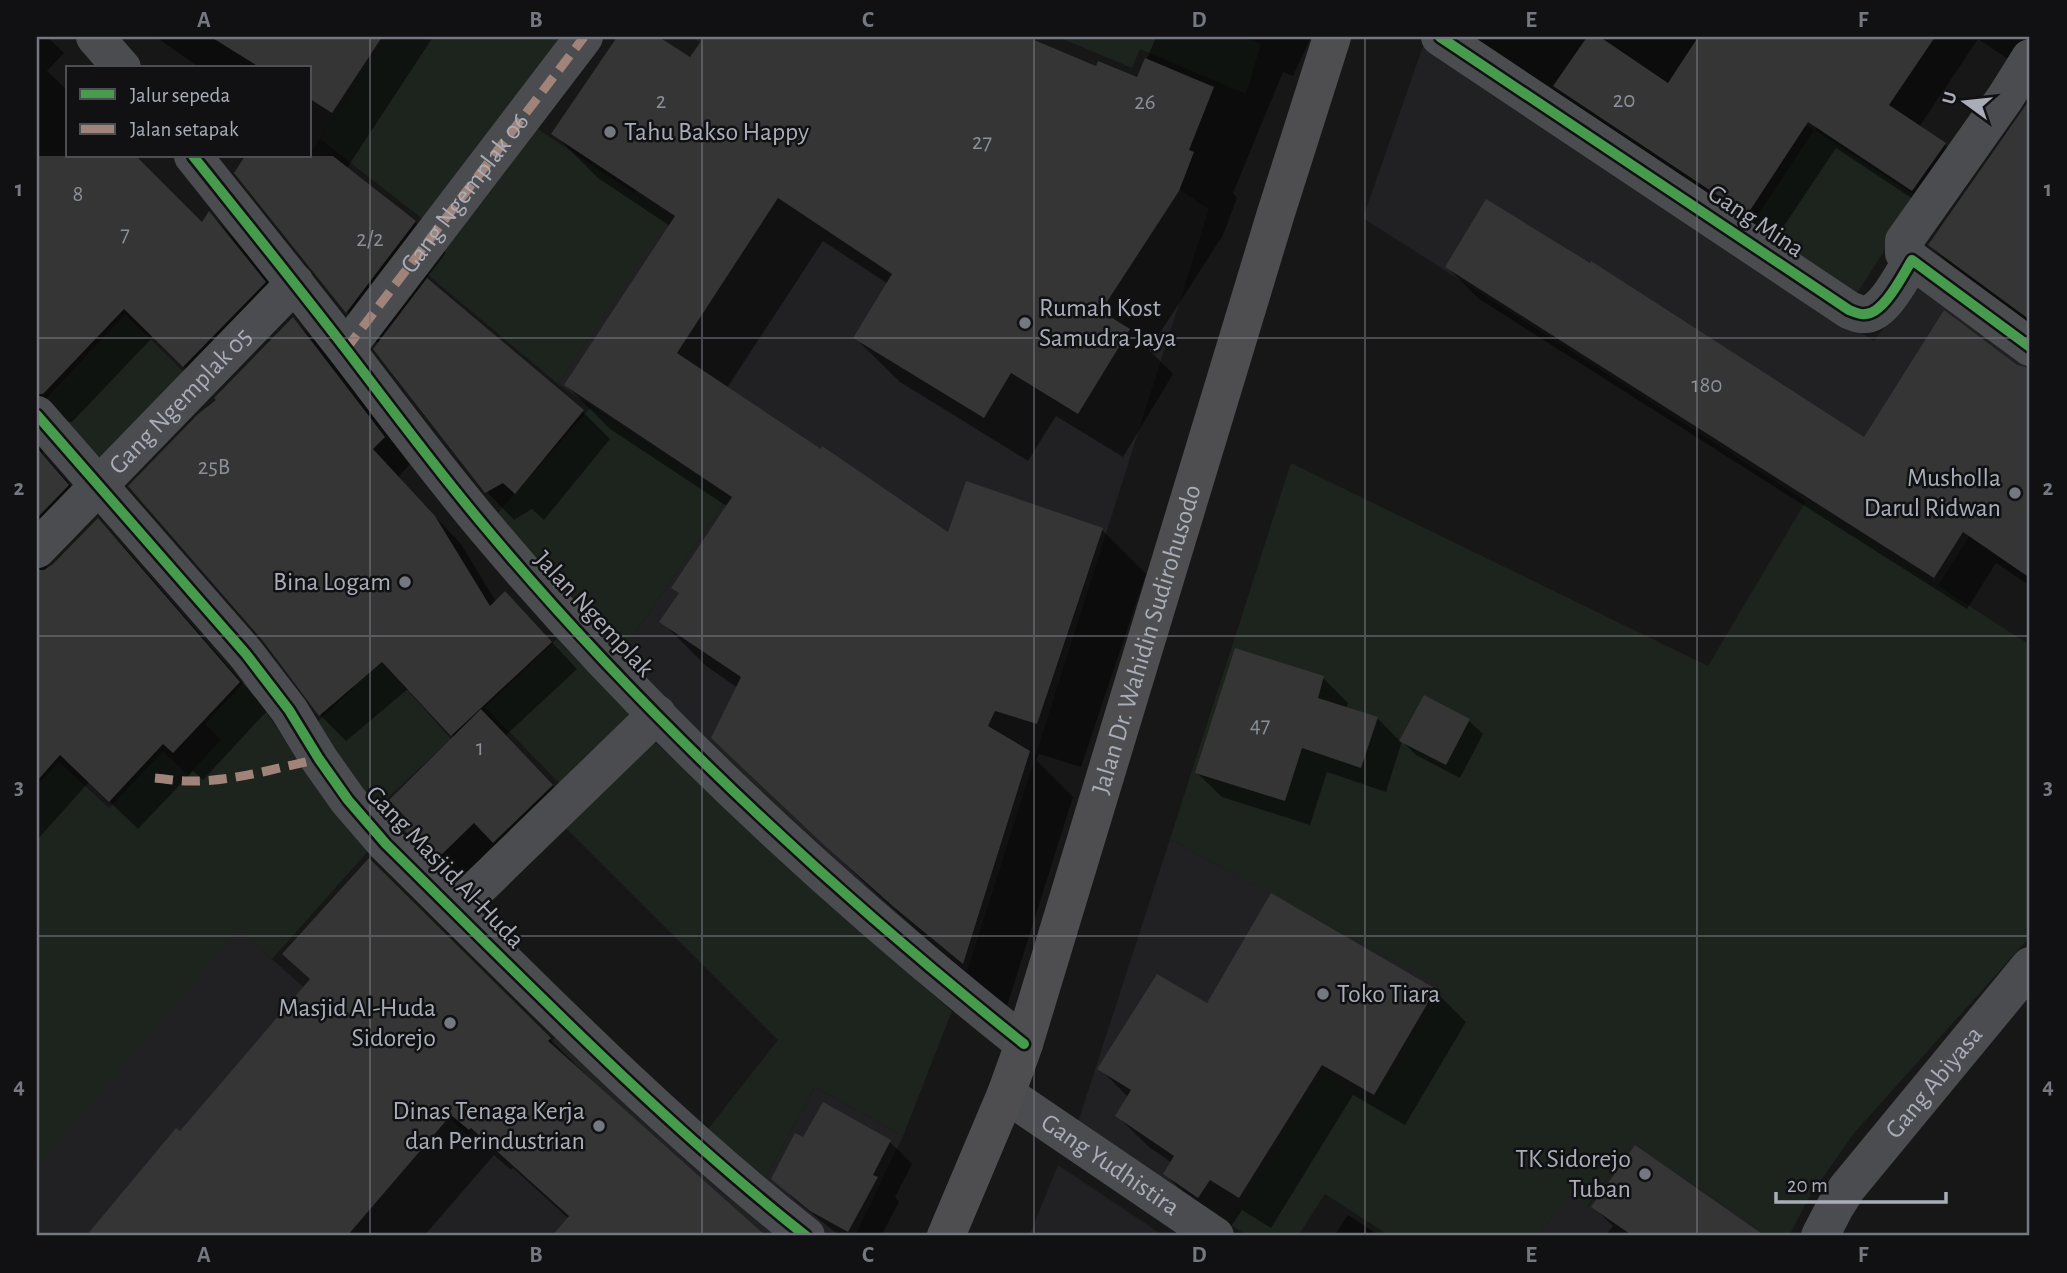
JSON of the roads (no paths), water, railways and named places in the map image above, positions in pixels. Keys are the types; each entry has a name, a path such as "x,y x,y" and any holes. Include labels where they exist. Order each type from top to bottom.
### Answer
{"highway":[{"name":"Jalan Dr. Wahidin Sudirohusodo","path":"946,1236 1006,1094 1024,1044 1332,37"}],"street":[{"path":"95,37 120,66"},
{"name":"Gang Ngemplak 06","path":"346,349 584,37"},
{"name":"Gang Mina","path":"1440,37 1849,310 1874,313 1887,300 1912,260"},
{"path":"2030,58 1905,241 1904,253 2030,347"},
{"name":"Jalan Ngemplak","path":"195,158 485,527 594,650 657,715 826,878 1024,1044"},
{"name":"Gang Ngemplak 05","path":"37,549 295,283"},
{"name":"Gang Masjid Al-Huda","path":"37,415 262,674 289,710 329,775 366,822 668,1118 806,1236"},
{"path":"454,911 657,715"},
{"name":"Gang Abiyasa","path":"1820,1236 1847,1188 2030,966"},
{"name":"Gang Yudhistira","path":"1006,1094 1215,1236"}],"place":[{"name":"Tahu Bakso Happy","path":"610,132"},
{"name":"Rumah Kost Samudra Jaya","path":"1025,323"},
{"name":"Musholla Darul Ridwan","path":"2015,493"},
{"name":"Bina Logam","path":"405,582"},
{"name":"Toko Tiara","path":"1323,994"},
{"name":"Masjid Al-Huda Sidorejo","path":"450,1023"},
{"name":"Dinas Tenaga Kerja dan Perindustrian","path":"599,1126"},
{"name":"TK Sidorejo Tuban","path":"1645,1174"}]}
